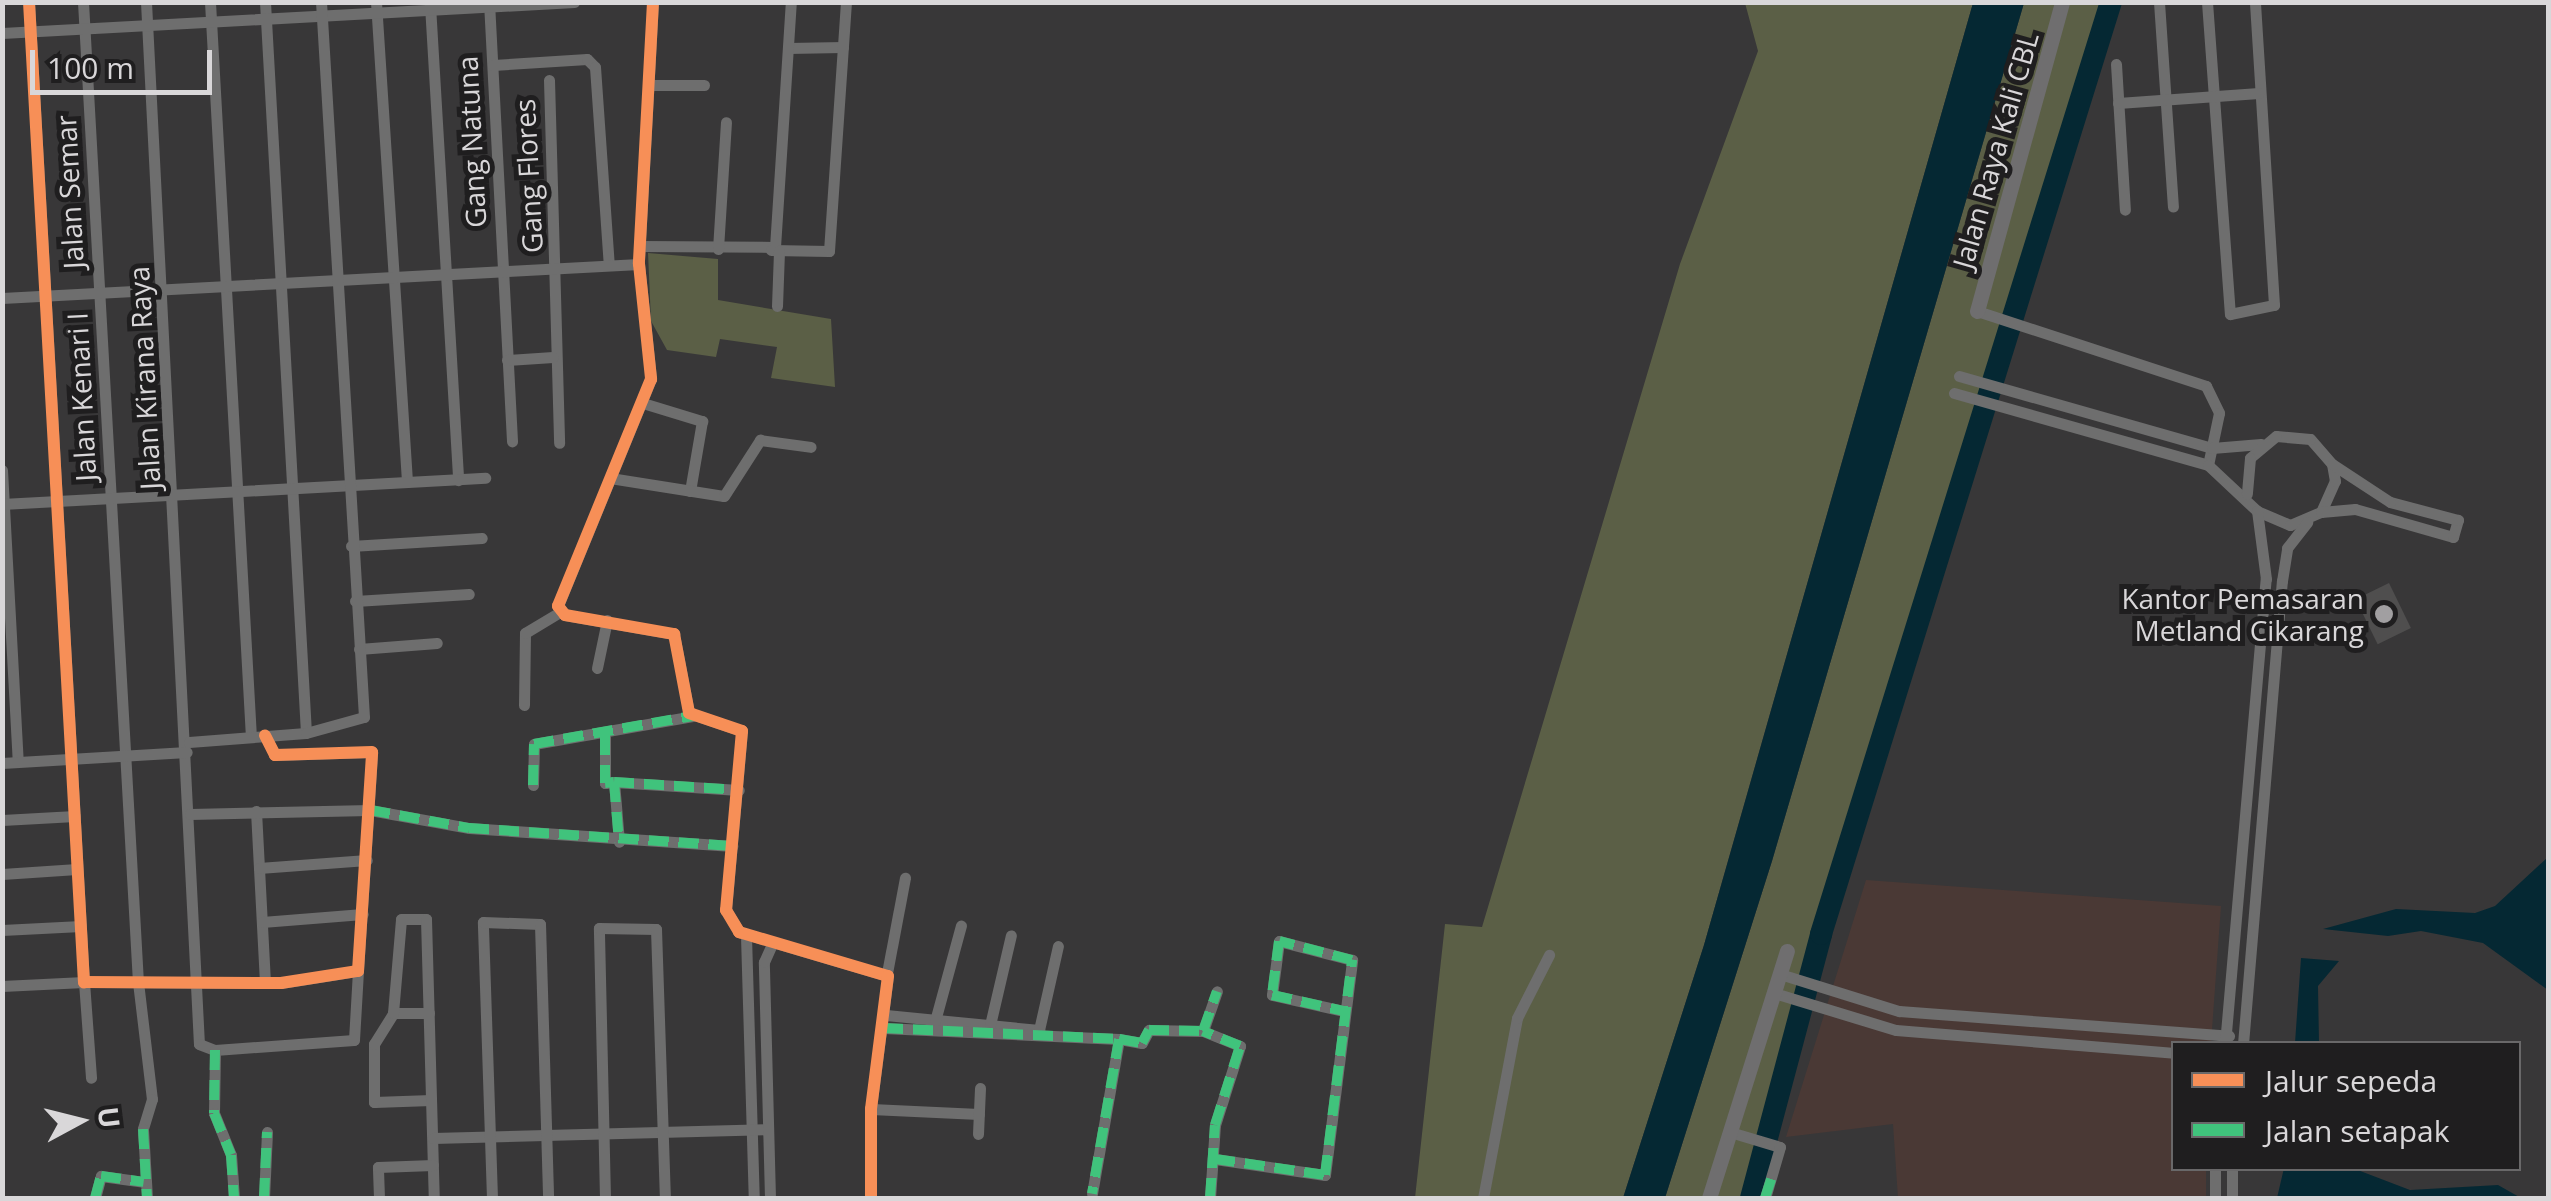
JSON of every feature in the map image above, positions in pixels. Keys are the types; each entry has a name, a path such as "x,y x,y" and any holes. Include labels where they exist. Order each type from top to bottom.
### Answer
{"main road":[{"name":"Jalan Raya Kali CBL","path":"1977,311 2062,2"},
{"path":"1710,1198 1788,951"}],"street":[{"path":"29,2 91,1078"},
{"name":"Jalan Semar","path":"83,2 100,293"},
{"name":"Jalan Kirana Raya","path":"146,2 166,291 199,1044 215,1050"},
{"path":"210,2 251,736"},
{"path":"265,2 306,732"},
{"path":"2,33 211,24 321,9 574,2"},
{"path":"524,704 524,633 560,612 610,478 646,404 652,368 640,246 653,2"},
{"path":"777,306 775,251 791,2"},
{"path":"640,246 829,251 846,2"},
{"path":"2158,2 2172,206"},
{"path":"2207,2 2230,314 2274,307 2255,2"},
{"name":"Gang Natuna","path":"490,5 512,441"},
{"path":"430,6 458,480"},
{"path":"377,8 390,276 408,482"},
{"path":"2,763 125,755 306,732 363,720 321,9"},
{"path":"788,48 843,48"},
{"path":"493,65 587,59 595,66 609,265"},
{"path":"2116,64 2125,210"},
{"name":"Gang Flores","path":"549,80 562,352 553,357"},
{"path":"649,85 704,85"},
{"path":"2118,102 2259,93"},
{"path":"718,249 726,122"},
{"path":"2,298 640,264"},
{"name":"Jalan Kenari I","path":"100,293 112,497"},
{"path":"1977,311 2206,386 2218,413 2208,465"},
{"path":"507,360 553,357 559,443"},
{"path":"1959,376 2212,448 2261,444 2276,436 2310,439 2332,464 2390,502 2458,520 2454,536 2355,509 2322,512"},
{"path":"1954,393 2208,465 2247,494 2258,511 2266,580 2226,1040"},
{"path":"646,404 702,420 690,492"},
{"path":"610,478 690,492 729,493 763,439 811,447"},
{"path":"2247,494 2250,458 2261,444"},
{"path":"1780,974 1898,1011 2243,1040 2282,580 2287,548 2331,498 2332,464"},
{"path":"2,470 18,762"},
{"path":"4,504 486,478"},
{"path":"112,497 138,982 152,1099 144,1182 148,1198"},
{"path":"2258,511 2290,525 2307,522"},
{"path":"351,546 482,538"},
{"path":"355,601 469,594"},
{"path":"560,612 674,634 684,705 693,716"},
{"path":"597,668 607,620"},
{"path":"359,649 437,644"},
{"path":"533,785 534,744 693,716 742,731 726,910 746,936 754,1198"},
{"path":"604,734 604,782 739,790"},
{"path":"234,1198 231,1155 214,1114 215,1050 354,1040 367,860 372,752 275,755 265,736"},
{"path":"614,782 620,842"},
{"path":"256,810 265,982"},
{"path":"190,814 370,810 620,842 732,846"},
{"path":"2,820 75,816"},
{"path":"259,868 367,860"},
{"path":"2,874 77,869"},
{"path":"871,1198 870,1110 884,1021 886,973 905,878"},
{"path":"262,922 363,914"},
{"path":"431,1100 374,1102 374,1044 393,1013 401,919 426,919 434,1198"},
{"path":"492,1198 483,922 540,924 548,1198"},
{"path":"935,1021 960,925"},
{"path":"2,930 80,926"},
{"path":"605,1198 599,928 656,929 665,1198"},
{"path":"990,1026 1010,935"},
{"path":"746,936 886,973"},
{"path":"1215,1160 1325,1175 1344,1011 1350,957 1279,941 1272,995 1344,1011"},
{"path":"770,1198 764,962 774,942"},
{"path":"884,1021 1039,1030 1058,946"},
{"path":"1483,1198 1517,1018 1549,956"},
{"path":"2,986 198,979 265,982 358,971"},
{"path":"1202,1032 1216,990"},
{"path":"1774,993 1896,1030 2171,1052"},
{"path":"393,1013 429,1013"},
{"path":"1982,1037 1984,1018"},
{"path":"884,1021 1142,1042 1149,1030 1235,1038 1240,1046 1215,1125 1210,1198"},
{"path":"1092,1194 1119,1039"},
{"path":"978,1134 980,1088"},
{"path":"870,1110 979,1114"},
{"path":"433,1138 766,1129"},
{"path":"264,1198 267,1132"},
{"path":"1730,1132 1780,1147 1765,1198"},
{"path":"379,1198 378,1166 433,1165"},
{"path":"2215,1171 2215,1198"},
{"path":"2232,1171 2232,1198"},
{"path":"94,1198 101,1176 144,1182"}],"shaded area":[{"path":"1866,880 2221,906 2211,1041 2171,1041 2171,1171 2206,1171 2206,1198 1898,1198 1893,1124 1786,1137"}],"green space":[{"path":"1745,3 1973,3 1704,945 1623,1198 1415,1198 1445,924 1482,927 1680,264 1758,51"},
{"path":"2024,3 2104,3 1745,1198 1665,1198 1772,861"},
{"path":"648,253 718,259 718,300 831,319 835,387 771,378 777,347 720,339 716,357 667,350 651,321"}],"water":[{"path":"1973,3 2024,3 1772,861 1665,1198 1623,1198 1704,945"},
{"path":"2548,857 2548,990 2483,943 2421,931 2388,936 2323,929 2396,909 2475,913 2495,906"},
{"path":"2301,958 2339,961 2318,986 2319,1041 2295,1041"},
{"path":"2283,1171 2360,1171 2410,1190 2498,1185 2521,1198 2277,1198"}],"building":[{"name":"Kantor Pemasaran Metland Cikarang","path":"2389,583 2411,628 2378,644 2356,599"}],"waterway":[{"path":"1751,1198 1821,934 2111,2"}],"marked path":[{"path":"533,785 534,744 693,716"},
{"path":"605,735 605,783 614,782 619,842"},
{"path":"614,782 739,790"},
{"path":"370,810 469,828 732,846"},
{"path":"1215,1159 1325,1175 1352,960 1279,941 1272,995 1344,1011"},
{"path":"1210,1198 1215,1125 1240,1046 1203,1031 1217,991"},
{"path":"883,1028 1119,1039 1092,1194"},
{"path":"1119,1039 1142,1043 1149,1030 1203,1031"},
{"path":"215,1050 214,1113 231,1155 234,1198"},
{"path":"143,1129 147,1198"},
{"path":"264,1198 267,1132"},
{"path":"95,1198 101,1176 144,1182"},
{"path":"1765,1198 1771,1179"}],"cycle path":[{"path":"29,2 84,982 281,983 358,971 372,752 275,755 265,735"},
{"path":"653,2 639,264 651,379 558,606 565,615 674,634 689,713 742,731 726,910 739,932 888,976 871,1109 871,1198"}],"place":[{"name":"Kantor Pemasaran Metland Cikarang","path":"2384,614"}]}
